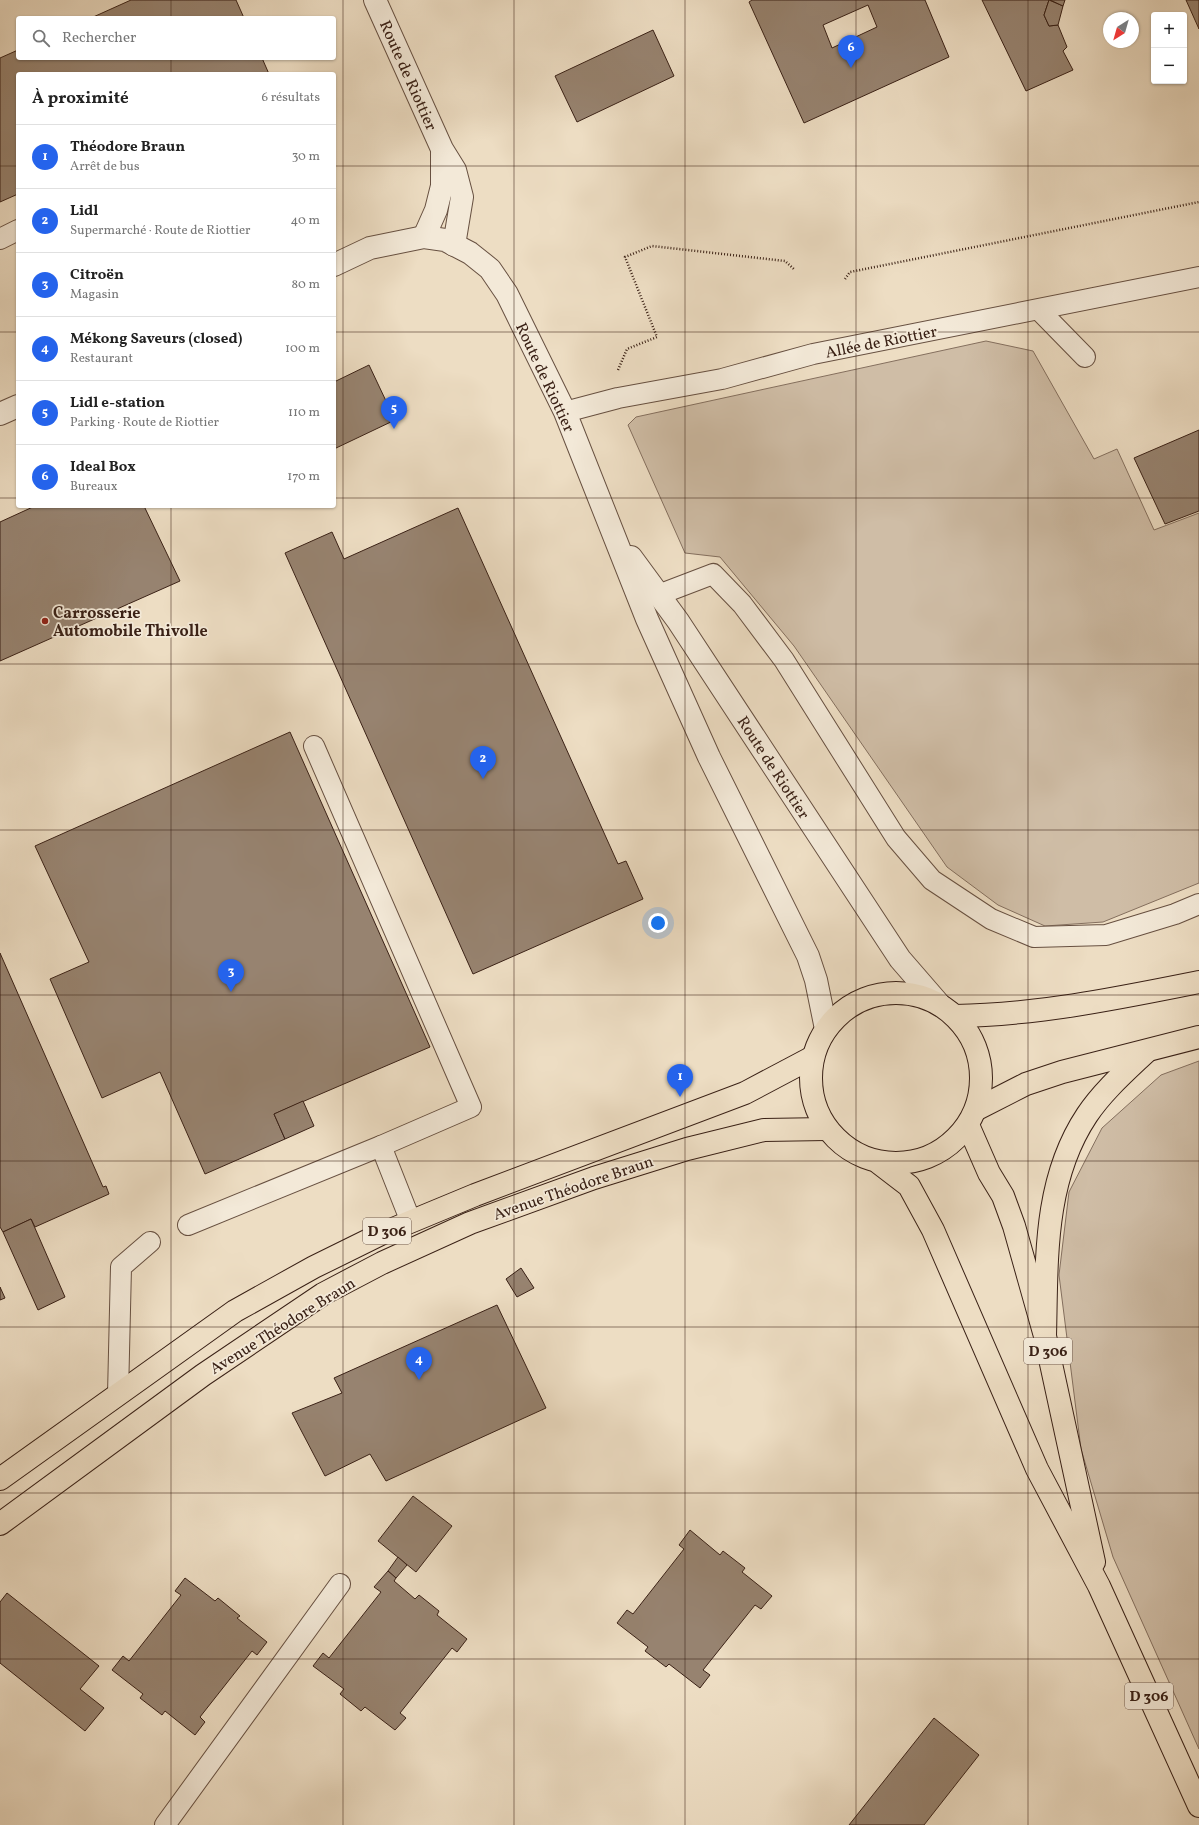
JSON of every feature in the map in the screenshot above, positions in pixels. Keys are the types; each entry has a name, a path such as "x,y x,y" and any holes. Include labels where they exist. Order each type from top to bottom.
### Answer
{"main road":[{"path":"1199,982 1111,1000 991,1016 947,1010 915,995 890,993 865,998 843,1011 826,1029 813,1057 810,1072 814,1102 826,1128 841,1144 859,1156 879,1163 900,1164 920,1161 939,1153 955,1141 973,1117 1026,1084 1062,1072 1199,1037"},
{"path":"947,1010 971,1036 980,1059 982,1084 973,1117"},
{"path":"1045,1336 1048,1236 1054,1189 1067,1150 1087,1115 1110,1088 1147,1051"},
{"name":"Avenue Théodore Braun","path":"0,1479 235,1311 314,1267 381,1234 745,1093 813,1057"},
{"name":"D 306","path":"973,1117 989,1173 1003,1196 1014,1226 1045,1336 1099,1586"},
{"name":"Avenue Théodore Braun","path":"0,1524 203,1375 324,1294 382,1263 470,1223 594,1178 688,1149 764,1130 826,1128"},
{"name":"D 306","path":"879,1163 909,1186 933,1230 1037,1468 1099,1586 1199,1806"}],"street":[{"name":"Route de Riottier","path":"375,0 442,149 455,170 462,197 454,245"},
{"name":"Route de Riottier","path":"442,149 442,186 436,210 424,237 445,240 470,253 490,269 507,294 565,412 647,619 709,758 808,956 816,980 826,1029"},
{"path":"336,264 370,248 424,237"},
{"path":"0,414 16,407"},
{"name":"Route de Riottier","path":"611,529 678,621 900,959 947,1010"}],"lane":[{"path":"0,239 16,231"},
{"name":"Allée de Riottier","path":"565,412 618,398 722,379 813,354 1199,277"},
{"path":"1039,310 1085,357"},
{"path":"658,595 713,574 742,604 784,660 896,838 932,880 991,919 1034,937 1106,935 1176,914 1199,904"},
{"path":"188,1225 381,1146 471,1107 314,746"},
{"path":"381,1146 411,1222"},
{"path":"118,1395 120,1267 150,1242"},
{"path":"165,1825 340,1584"}],"path":[{"path":"845,279 850,272 1199,202"},
{"path":"618,398 618,369 627,349 658,337 625,257 652,246 785,261 795,270"}],"shaded area":[{"path":"986,341 1033,351 1094,459 1117,449 1154,530 1199,513 1199,883 1103,922 1045,926 998,905 947,867 794,646 720,557 685,553 628,425 636,417"},
{"path":"1199,1061 1199,1749 1113,1557 1081,1449 1059,1275 1069,1192 1102,1128 1161,1075"}],"building":[{"path":"131,0 236,0 243,16 95,16"},
{"path":"752,0 925,0 949,57 804,123 749,2","holes":["868,5 877,27 832,48 823,25"]},
{"path":"982,0 1049,0 1044,15 1049,26 1058,25 1067,47 1063,51 1073,70 1026,91"},
{"path":"1049,0 1063,6 1058,25 1049,26 1044,15"},
{"path":"1050,0 1065,0 1063,6"},
{"path":"1186,0 1199,0 1199,29"},
{"path":"653,30 674,76 577,122 555,76"},
{"path":"16,51 16,60 263,60 268,72 16,72 16,195 0,202 0,58"},
{"path":"369,365 395,420 336,448 336,381"},
{"path":"1199,430 1199,511 1165,524 1134,458"},
{"name":"Carrosserie Automobile Thivolle","path":"31,508 145,508 180,581 0,661 0,522"},
{"path":"458,508 618,864 626,861 643,899 473,974 285,553 332,532 344,559"},
{"path":"290,732 430,1047 274,1114 285,1139 205,1174 160,1072 102,1098 50,979 89,962 35,846"},
{"path":"0,953 103,1187 106,1186 109,1194 35,1227 31,1219 3,1232 0,1227"},
{"path":"303,1101 314,1126 285,1139 274,1114"},
{"path":"31,1219 65,1297 38,1310 3,1232"},
{"path":"521,1268 534,1288 517,1297 506,1279"},
{"path":"0,1287 5,1298 0,1300"},
{"path":"497,1305 546,1408 386,1481 370,1454 325,1476 292,1413 342,1393 334,1378"},
{"path":"413,1496 452,1526 416,1572 378,1541"},
{"path":"690,1530 720,1555 723,1551 745,1568 742,1572 772,1596 761,1609 755,1605 703,1670 710,1675 700,1688 669,1664 666,1667 645,1651 648,1647 617,1623 627,1610 633,1614 684,1549 679,1545"},
{"path":"398,1557 407,1565 396,1578 388,1571"},
{"path":"388,1571 396,1578 394,1581 415,1599 419,1595 439,1611 437,1615 467,1639 457,1652 452,1648 400,1713 406,1718 395,1730 365,1707 361,1711 340,1694 344,1689 313,1666 323,1653 329,1658 381,1592 374,1587"},
{"path":"185,1578 215,1601 218,1598 240,1616 237,1618 267,1642 257,1655 252,1651 200,1717 205,1722 195,1735 165,1711 162,1715 140,1698 143,1694 112,1670 123,1656 129,1661 181,1595 175,1591"},
{"path":"7,1593 99,1666 80,1689 104,1708 85,1731 0,1663 0,1602"},
{"path":"934,1718 979,1755 924,1825 849,1825"}],"place":[{"name":"Ideal Box","path":"851,68"},
{"name":"Lidl e-station","path":"394,429"},
{"name":"Carrosserie Automobile Thivolle","path":"45,621"},
{"name":"Lidl","path":"483,779"},
{"name":"Citroën","path":"231,992"},
{"name":"Théodore Braun","path":"680,1097"},
{"name":"Mékong Saveurs (closed)","path":"419,1380"}]}
